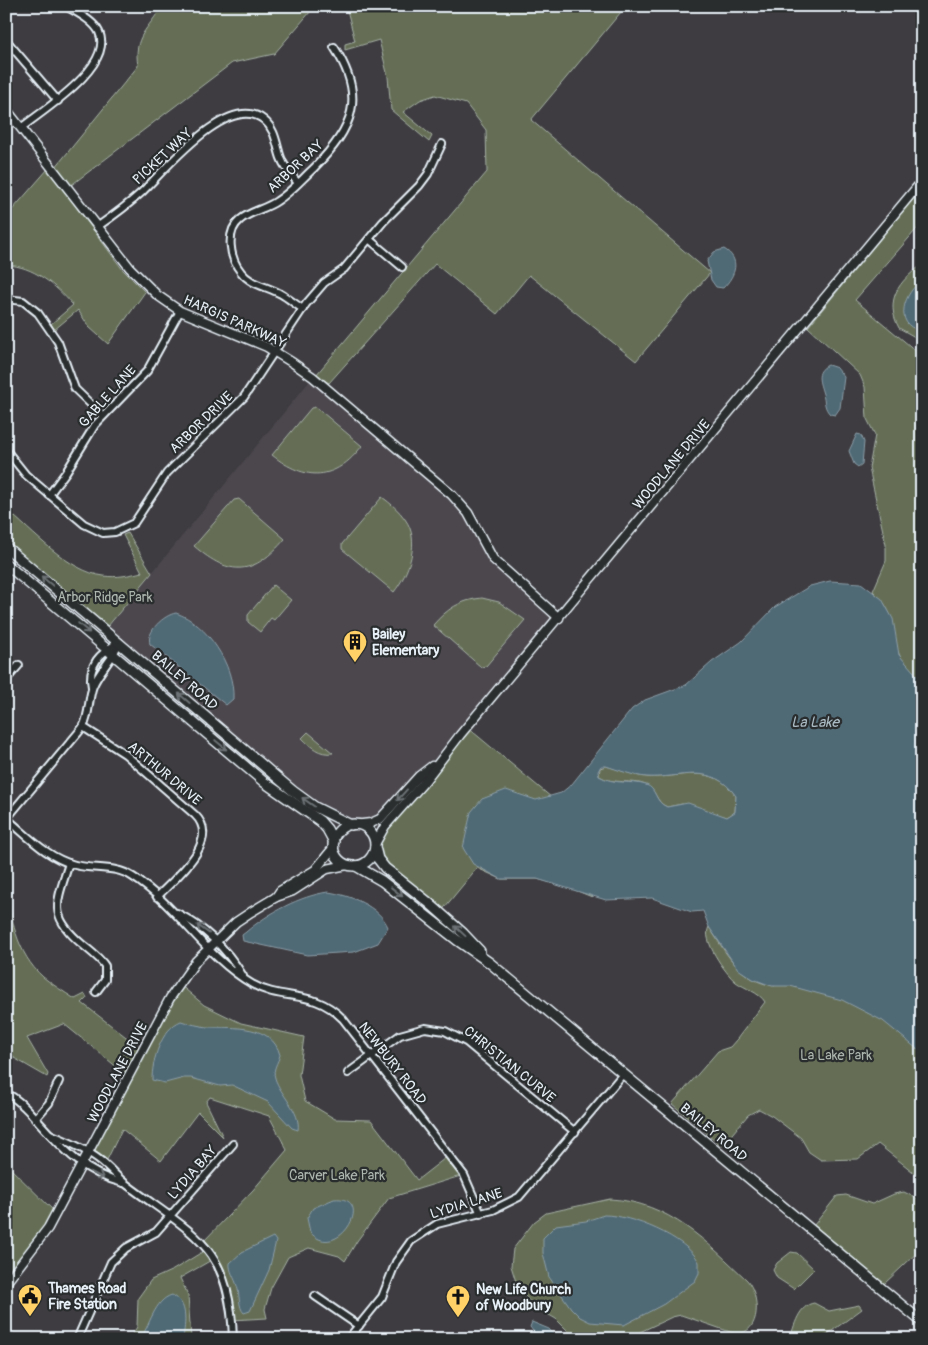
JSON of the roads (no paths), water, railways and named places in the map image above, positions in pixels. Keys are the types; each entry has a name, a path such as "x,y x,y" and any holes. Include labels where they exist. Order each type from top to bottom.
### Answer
{"main road":[{"name":"BAILEY ROAD","path":"6,547 293,791 315,807 353,825"},
{"name":"BAILEY ROAD","path":"6,564 264,782 320,821 327,828 334,844"},
{"path":"353,825 368,830 375,846 370,858 352,865 338,858 334,844 342,829 353,825"},
{"name":"BAILEY ROAD","path":"375,846 378,859 384,868 463,932 490,963"},
{"name":"BAILEY ROAD","path":"352,865 382,881 457,940 490,963 922,1322"}],"street":[{"path":"21,128 58,101 95,60 101,45 100,34 95,26 66,6"},
{"path":"6,40 58,101"},
{"name":"ARBOR BAY","path":"303,309 281,294 254,283 244,276 236,265 230,238 234,227 240,219 275,203 338,142 350,114 352,95 349,75 334,47"},
{"name":"HARGIS PARKWAY","path":"6,109 139,279 157,295 180,311 275,352 313,377 452,495 468,513 493,559 559,618"},
{"name":"PICKET WAY","path":"97,227 142,192 173,158 193,141 223,122 243,113 255,115 268,124 276,140 283,163 298,182"},
{"name":"ARBOR DRIVE","path":"6,450 26,475 84,524 98,531 116,532 130,526 173,466 244,397 303,309 324,284 344,269 383,222 424,180 442,144"},
{"name":"WOODLANE DRIVE","path":"375,846 385,826 424,782 438,762 922,181"},
{"path":"370,240 402,267"},
{"path":"6,299 23,301 38,313 58,342 75,390 103,416"},
{"name":"GABLE LANE","path":"49,495 103,416 147,371 180,311"},
{"path":"7,818 83,727 88,714 92,687 90,670 111,652 119,642"},
{"path":"6,680 19,665"},
{"name":"ARTHUR DRIVE","path":"83,727 132,759 196,815 203,824 205,833 200,848 157,897"},
{"name":"WOODLANE DRIVE","path":"353,825 371,823 380,819 419,776 438,762"},
{"name":"NEWBURY ROAD","path":"7,818 48,853 69,863 124,872 138,880 172,910 228,967 245,979 259,987 312,999 330,1007 343,1019 464,1175 480,1214"},
{"name":"WOODLANE DRIVE","path":"276,897 280,891 315,870 334,844"},
{"path":"69,863 58,896 59,916 66,930 105,966 105,980 96,992"},
{"name":"WOODLANE DRIVE","path":"6,1283 48,1228 170,998 188,970 216,940 243,917 276,897 293,892 327,869 352,865"},
{"name":"NEWBURY ROAD","path":"172,910 204,929 216,940 234,961 245,979"},
{"name":"CHRISTIAN CURVE","path":"348,1073 394,1039 410,1031 425,1028 445,1031 466,1042 575,1132"},
{"name":"LYDIA LANE","path":"348,1339 382,1297 396,1262 414,1238 441,1222 480,1214 504,1206 519,1197 623,1074"},
{"path":"35,1118 49,1103 58,1081"},
{"path":"6,1093 19,1101 62,1148 82,1165 102,1177 124,1183"},
{"path":"50,1134 88,1153 105,1164 124,1183 171,1216 205,1246 220,1267 226,1285 233,1339"},
{"name":"LYDIA BAY","path":"77,1339 111,1262 126,1248 153,1235 233,1144"},
{"path":"314,1296 359,1326"}],"water":[{"path":"724,249 733,257 735,267 734,273 723,288 716,287 711,280 707,261 714,252"},
{"path":"922,281 922,330 920,330 906,322 904,308 910,292"},
{"path":"828,365 837,368 844,377 840,408 835,415 830,414 825,405 819,378 821,371"},
{"path":"857,434 861,435 864,442 862,464 858,467 854,464 849,451"},
{"name":"La Lake","path":"830,581 861,583 882,599 893,619 899,655 922,681 922,1053 883,1021 842,1000 790,986 772,986 753,979 738,969 709,927 703,911 692,912 652,898 606,900 537,879 501,879 473,864 463,848 471,812 482,799 506,790 536,800 561,793 572,784 632,709 645,700 686,685 712,662 741,642 775,607 810,586","holes":["601,766 647,777 706,775 726,785 736,796 735,812 727,817 688,803 667,807 660,802 652,789 646,785 610,780 599,776 598,771"]},
{"path":"176,613 198,626 217,647 229,673 232,686 233,699 226,705 150,644 149,639 157,624 171,614"},
{"path":"328,892 354,899 371,907 378,913 388,927 378,943 354,952 307,955 243,941 242,935 274,912 306,897"},
{"path":"181,1021 205,1027 251,1030 269,1038 276,1045 280,1055 274,1075 296,1116 298,1130 292,1128 268,1102 232,1085 220,1086 191,1078 165,1083 152,1080 152,1072 159,1046 168,1031"},
{"path":"334,1199 347,1201 353,1207 353,1216 349,1226 341,1235 331,1240 321,1240 310,1232 307,1218 313,1208"},
{"path":"604,1215 642,1223 657,1229 682,1244 699,1262 699,1273 695,1281 664,1304 624,1325 590,1322 580,1317 571,1308 549,1277 543,1253 543,1238 556,1225 586,1221"},
{"path":"273,1237 276,1241 269,1270 250,1311 244,1313 230,1263 242,1252"},
{"path":"172,1295 181,1303 185,1314 183,1339 140,1339 161,1302"},
{"path":"532,1322 549,1329 557,1339 539,1339 530,1327"}],"place":[{"name":"Bailey Elementary","path":"355,663"},
{"name":"Thames Road Fire Station","path":"30,1317"},
{"name":"New Life Church of Woodbury","path":"458,1318"}],"park label":[{"name":"Arbor Ridge Park","path":"105,597"},
{"name":"La Lake Park","path":"836,1055"},
{"name":"Carver Lake Park","path":"337,1175"}]}
